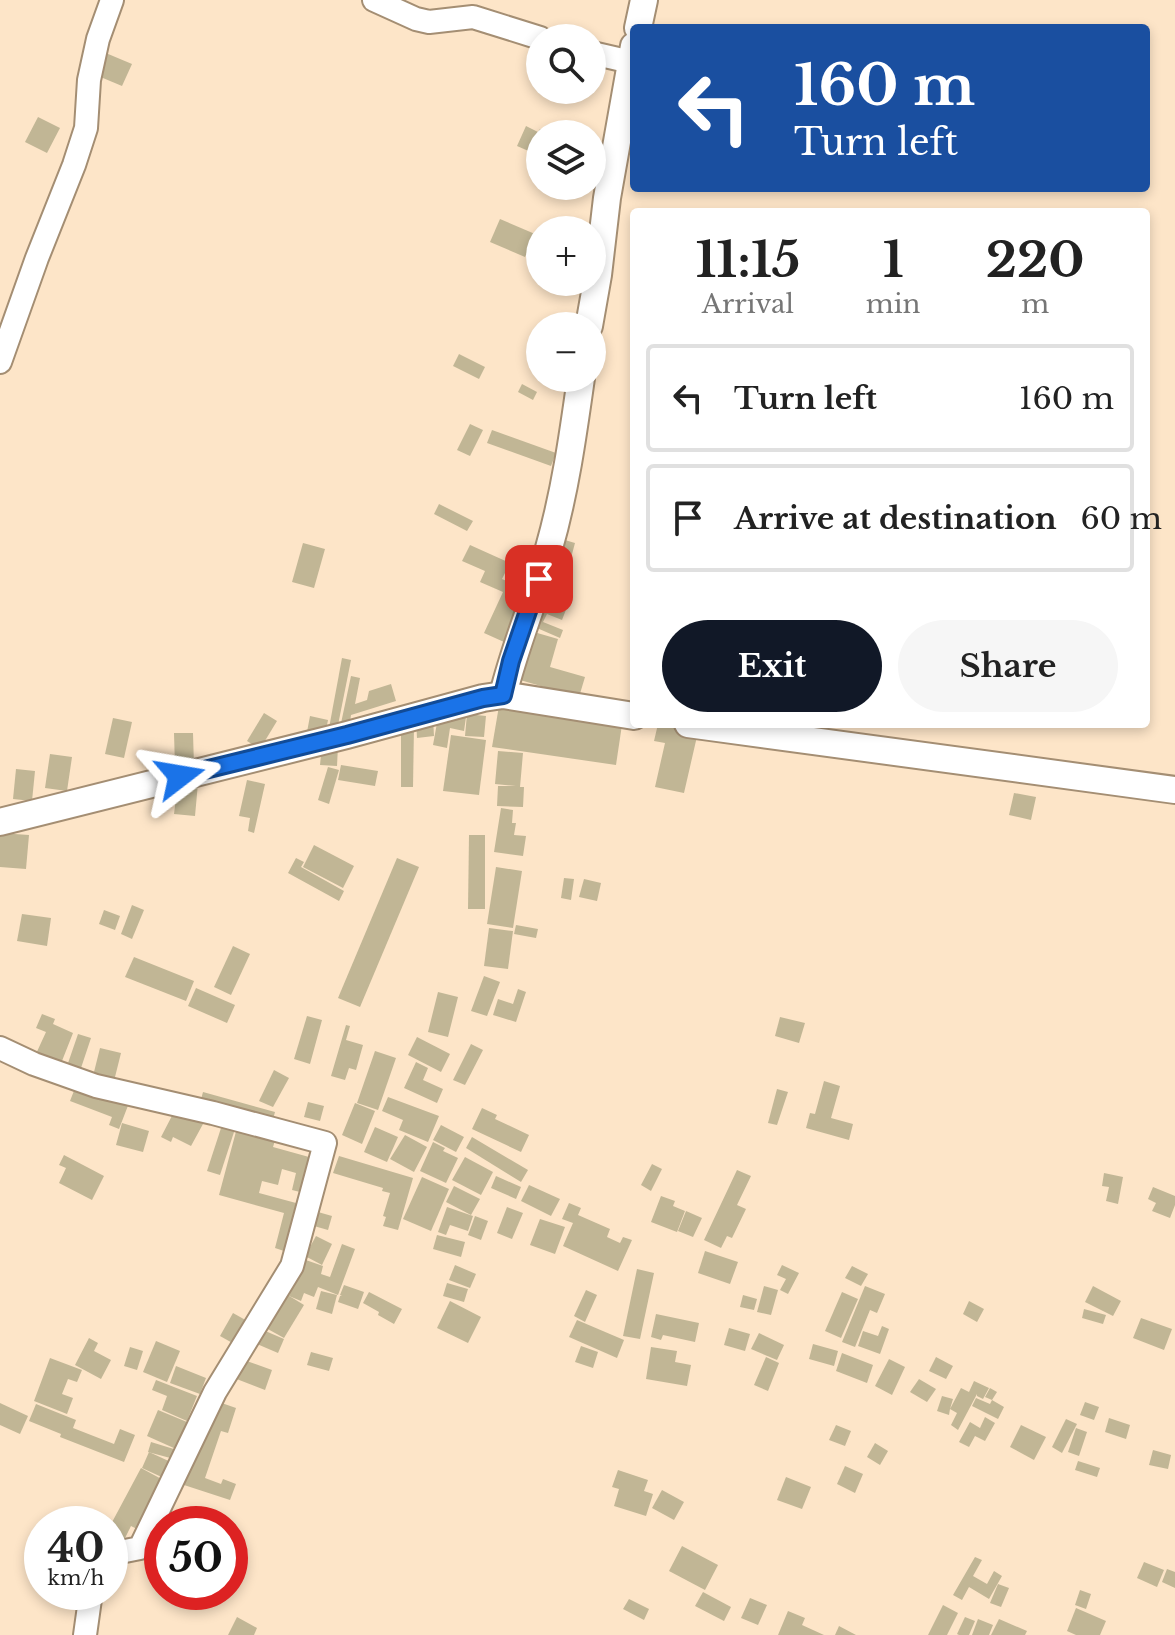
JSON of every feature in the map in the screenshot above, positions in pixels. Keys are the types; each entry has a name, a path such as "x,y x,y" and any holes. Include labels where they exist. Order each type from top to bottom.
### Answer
{"main road":[{"path":"639,24 644,0"},
{"path":"591,312 630,66"},
{"path":"503,695 511,661 549,550 567,475 579,392"},
{"path":"0,822 483,698 503,695 630,715"},
{"path":"718,728 1175,790"}],"street":[{"path":"0,362 86,128 89,80 98,39 112,0"},
{"path":"374,0 429,22 473,17 526,34"},
{"path":"606,53 630,54"},
{"path":"0,1048 96,1086 325,1143 292,1266 215,1392 140,1548 128,1550"},
{"path":"85,1635 88,1610"}],"building":[{"path":"101,51 132,64 122,86 91,73"},
{"path":"38,117 60,128 47,153 25,142"},
{"path":"526,126 526,150 517,146"},
{"path":"500,219 526,230 526,255 525,257 490,242"},
{"path":"459,354 485,367 479,379 453,366"},
{"path":"522,384 526,386 526,392 537,392 533,400 518,392"},
{"path":"470,424 483,430 470,456 457,450"},
{"path":"492,430 556,453 551,466 487,443"},
{"path":"439,504 473,521 467,531 434,514"},
{"path":"558,538 575,543 560,584 545,580"},
{"path":"303,543 325,549 314,588 292,582"},
{"path":"470,545 510,563 502,579 527,590 504,642 484,633 503,592 480,582 485,571 462,561"},
{"path":"513,557 532,564 525,585 505,578"},
{"path":"547,583 572,594 562,620 547,614 543,622 563,630 560,638 530,625"},
{"path":"527,630 558,639 550,667 585,677 579,697 520,680"},
{"path":"342,658 351,660 337,730 329,728"},
{"path":"351,676 360,678 355,704 367,700 369,691 391,684 396,701 351,715 349,729 340,728"},
{"path":"500,700 623,718 616,765 492,747"},
{"path":"439,712 466,717 464,731 450,728 447,748 433,745"},
{"path":"264,713 277,721 260,749 247,741"},
{"path":"467,714 486,716 484,737 465,736"},
{"path":"310,716 328,720 325,735 307,732"},
{"path":"113,718 132,722 124,758 105,754"},
{"path":"433,718 434,736 417,738 416,719"},
{"path":"401,726 414,726 413,787 401,787"},
{"path":"657,728 698,732 684,793 655,787 665,743 654,741"},
{"path":"174,733 193,733 194,766 175,767"},
{"path":"451,735 486,740 479,795 443,791"},
{"path":"322,745 338,746 337,766 320,765"},
{"path":"498,751 523,753 520,787 524,787 523,807 497,806 498,786 516,786 495,784"},
{"path":"50,754 72,757 67,791 45,788"},
{"path":"341,765 378,771 375,786 338,780"},
{"path":"328,767 339,770 329,804 318,800"},
{"path":"16,769 35,771 32,801 13,799"},
{"path":"247,780 265,784 254,833 248,831 250,818 239,816"},
{"path":"190,782 198,783 195,816 174,814 177,790 189,791"},
{"path":"1014,793 1036,797 1031,820 1009,815"},
{"path":"501,808 513,810 512,823 516,823 514,835 526,836 523,856 494,852"},
{"path":"0,833 29,835 26,869 0,867"},
{"path":"469,835 485,835 485,909 468,909"},
{"path":"314,845 354,866 343,888 303,867"},
{"path":"296,858 304,862 301,867 344,891 339,901 288,873"},
{"path":"397,858 419,867 360,1007 338,998"},
{"path":"496,867 522,871 513,928 487,924"},
{"path":"564,878 574,879 571,900 561,898"},
{"path":"584,879 601,883 597,901 579,897"},
{"path":"132,905 144,910 132,939 121,934"},
{"path":"104,910 120,916 115,930 99,924"},
{"path":"22,914 51,918 47,946 17,941"},
{"path":"516,925 538,929 536,938 514,934"},
{"path":"489,928 513,931 508,969 484,966"},
{"path":"233,946 250,954 231,995 214,987"},
{"path":"134,957 194,981 186,1001 125,977"},
{"path":"484,976 500,982 487,1016 471,1011"},
{"path":"196,988 235,1005 227,1023 188,1006"},
{"path":"518,989 526,992 516,1022 493,1015 498,999 513,1004"},
{"path":"438,992 458,997 448,1037 428,1032"},
{"path":"42,1014 55,1019 53,1024 73,1033 60,1066 35,1056 46,1032 36,1028"},
{"path":"307,1016 322,1020 310,1064 294,1059"},
{"path":"780,1017 805,1023 799,1043 775,1036"},
{"path":"346,1025 350,1026 346,1040 363,1045 356,1070 349,1068 345,1080 331,1076"},
{"path":"78,1034 91,1038 80,1071 67,1066"},
{"path":"417,1037 450,1054 441,1072 408,1055"},
{"path":"471,1044 483,1050 465,1085 453,1080"},
{"path":"100,1048 121,1053 114,1081 93,1076"},
{"path":"375,1051 396,1058 378,1110 357,1103"},
{"path":"416,1062 428,1068 423,1080 443,1089 437,1103 404,1088"},
{"path":"274,1070 289,1078 273,1107 259,1101"},
{"path":"824,1081 840,1086 831,1118 853,1124 849,1140 806,1128 810,1113 815,1114"},
{"path":"77,1083 129,1103 119,1129 109,1125 112,1117 70,1101"},
{"path":"777,1089 788,1092 777,1125 768,1123"},
{"path":"203,1092 275,1112 272,1123 200,1103"},
{"path":"388,1097 439,1116 428,1142 399,1130 403,1120 382,1111"},
{"path":"308,1102 324,1106 320,1121 304,1117"},
{"path":"355,1103 375,1111 362,1144 342,1135"},
{"path":"482,1108 497,1115 495,1119 529,1135 521,1152 472,1129"},
{"path":"175,1110 203,1124 191,1146 173,1137 171,1142 161,1137"},
{"path":"122,1123 149,1131 143,1152 116,1145"},
{"path":"238,1124 277,1134 273,1147 309,1157 300,1192 292,1190 296,1173 282,1169 278,1185 262,1181 259,1193 296,1203 287,1252 275,1248 284,1213 219,1195"},
{"path":"222,1125 235,1129 220,1175 207,1171"},
{"path":"441,1125 464,1137 456,1152 433,1140"},
{"path":"375,1127 398,1137 387,1162 364,1152"},
{"path":"405,1135 427,1147 414,1172 390,1159"},
{"path":"472,1137 528,1170 521,1182 466,1148"},
{"path":"433,1142 458,1158 446,1183 420,1171"},
{"path":"64,1155 104,1176 92,1200 59,1183 66,1168 59,1165"},
{"path":"339,1156 413,1178 398,1230 383,1226 390,1193 382,1191 383,1188 333,1173"},
{"path":"465,1157 493,1172 481,1195 452,1180"},
{"path":"652,1164 662,1169 651,1191 641,1185"},
{"path":"737,1170 751,1176 737,1205 746,1209 732,1238 727,1236 721,1248 704,1240"},
{"path":"1104,1173 1123,1177 1118,1204 1106,1201 1109,1187 1102,1186"},
{"path":"496,1176 521,1187 516,1199 491,1188"},
{"path":"422,1177 449,1189 431,1231 403,1219"},
{"path":"529,1185 560,1199 551,1216 521,1201"},
{"path":"454,1186 480,1199 471,1215 446,1202"},
{"path":"1153,1187 1175,1196 1170,1218 1152,1211 1156,1203 1148,1199"},
{"path":"661,1196 675,1201 673,1206 685,1211 677,1232 651,1222"},
{"path":"569,1203 581,1208 578,1215 610,1229 607,1237 620,1243 623,1237 632,1240 618,1271 563,1246 573,1223 562,1219"},
{"path":"447,1207 473,1216 468,1231 450,1225 446,1235 438,1232"},
{"path":"507,1207 523,1213 512,1239 497,1233"},
{"path":"311,1210 332,1216 328,1230 307,1224"},
{"path":"686,1211 702,1218 693,1237 678,1231"},
{"path":"475,1216 488,1221 481,1240 468,1235"},
{"path":"540,1219 565,1227 555,1254 530,1245"},
{"path":"437,1235 465,1242 461,1257 433,1249"},
{"path":"316,1236 332,1244 322,1265 305,1256"},
{"path":"342,1244 355,1249 338,1295 318,1287 314,1297 304,1293 301,1301 289,1296 303,1259 323,1266 321,1274 330,1277"},
{"path":"705,1251 738,1262 730,1284 698,1273"},
{"path":"455,1265 476,1274 470,1288 449,1280"},
{"path":"782,1265 799,1273 788,1294 780,1290 786,1279 777,1275"},
{"path":"852,1266 868,1274 861,1286 845,1278"},
{"path":"637,1269 654,1273 640,1339 623,1336"},
{"path":"447,1283 468,1289 464,1302 443,1296"},
{"path":"344,1285 364,1292 358,1309 338,1302"},
{"path":"764,1286 778,1290 771,1315 757,1312"},
{"path":"865,1286 885,1294 877,1313 870,1310 855,1347 842,1342"},
{"path":"1093,1286 1121,1301 1113,1316 1085,1302"},
{"path":"586,1290 597,1295 585,1322 574,1316"},
{"path":"321,1291 337,1295 332,1314 316,1309"},
{"path":"369,1292 402,1309 394,1324 363,1303"},
{"path":"842,1292 858,1299 841,1338 825,1331"},
{"path":"286,1294 304,1305 284,1338 266,1328"},
{"path":"743,1295 757,1299 754,1310 740,1307"},
{"path":"450,1301 481,1317 468,1343 437,1328"},
{"path":"969,1301 984,1309 977,1322 963,1314"},
{"path":"1084,1309 1106,1315 1103,1324 1082,1318"},
{"path":"233,1313 249,1322 236,1345 220,1336"},
{"path":"656,1314 699,1323 695,1342 663,1335 661,1340 651,1337"},
{"path":"1141,1318 1172,1329 1164,1350 1133,1338"},
{"path":"577,1320 624,1340 617,1358 569,1337"},
{"path":"882,1326 889,1329 880,1354 858,1346 863,1331 878,1336"},
{"path":"729,1328 750,1334 745,1351 724,1345"},
{"path":"263,1330 284,1339 278,1353 257,1344"},
{"path":"759,1333 784,1345 777,1360 751,1349"},
{"path":"89,1338 98,1343 94,1351 111,1360 101,1379 75,1365"},
{"path":"156,1341 180,1351 167,1382 143,1372"},
{"path":"813,1344 838,1351 834,1366 809,1359"},
{"path":"581,1346 598,1352 593,1368 575,1362"},
{"path":"130,1347 143,1351 137,1370 124,1366"},
{"path":"651,1347 677,1351 675,1362 691,1365 687,1386 646,1379"},
{"path":"311,1352 333,1358 329,1371 307,1365"},
{"path":"842,1353 873,1365 867,1383 836,1371"},
{"path":"766,1357 779,1363 768,1391 754,1385"},
{"path":"936,1357 953,1366 946,1379 929,1371"},
{"path":"50,1358 82,1370 77,1382 68,1379 62,1394 73,1398 67,1414 34,1401"},
{"path":"241,1359 272,1370 265,1390 234,1378"},
{"path":"889,1359 905,1367 892,1395 875,1386"},
{"path":"176,1366 206,1378 200,1394 170,1383"},
{"path":"919,1379 936,1389 927,1402 910,1392"},
{"path":"156,1380 197,1396 187,1421 162,1410 167,1396 152,1390"},
{"path":"974,1381 989,1388 983,1399 977,1394 958,1430 951,1425 957,1413 950,1409 961,1388 969,1392"},
{"path":"990,1388 997,1392 992,1400 985,1397"},
{"path":"942,1396 953,1399 949,1415 937,1411"},
{"path":"976,1398 990,1404 992,1400 1004,1407 998,1419 972,1406"},
{"path":"213,1400 236,1408 228,1433 221,1431 205,1478 221,1484 223,1479 236,1484 230,1500 184,1485"},
{"path":"1085,1402 1099,1407 1094,1420 1080,1415"},
{"path":"0,1403 28,1416 20,1434 0,1425"},
{"path":"36,1404 76,1420 73,1428 114,1444 120,1429 135,1435 124,1462 60,1437 61,1434 29,1421"},
{"path":"158,1410 187,1422 176,1449 147,1436"},
{"path":"985,1417 995,1423 985,1441 975,1436 969,1447 959,1442 970,1422 980,1428"},
{"path":"1109,1418 1130,1425 1126,1439 1105,1432"},
{"path":"1066,1419 1077,1424 1062,1453 1052,1447"},
{"path":"836,1425 851,1431 845,1446 829,1440"},
{"path":"1021,1425 1046,1437 1034,1460 1010,1447"},
{"path":"1076,1428 1087,1432 1079,1456 1068,1452"},
{"path":"151,1442 177,1450 174,1459 148,1452"},
{"path":"875,1443 888,1451 880,1465 867,1457"},
{"path":"1153,1450 1171,1455 1168,1469 1149,1465"},
{"path":"149,1452 173,1463 166,1479 142,1468"},
{"path":"1078,1461 1100,1468 1097,1477 1075,1470"},
{"path":"845,1466 863,1474 855,1493 837,1484"},
{"path":"141,1468 167,1482 154,1506 144,1506 141,1531 131,1526 128,1532 128,1506 121,1506"},
{"path":"618,1470 648,1480 644,1491 653,1494 646,1516 614,1506 619,1489 612,1487"},
{"path":"786,1477 811,1487 802,1509 777,1500"},
{"path":"662,1490 684,1502 674,1520 652,1508"},
{"path":"682,1546 718,1565 705,1590 669,1571"},
{"path":"975,1557 982,1560 973,1576 987,1584 994,1571 1002,1576 989,1599 969,1587 962,1600 953,1595"},
{"path":"1144,1562 1164,1570 1157,1587 1137,1578"},
{"path":"1167,1569 1175,1572 1175,1588 1162,1582"},
{"path":"998,1584 1009,1588 1001,1607 990,1603"},
{"path":"1080,1590 1091,1594 1086,1609 1075,1605"},
{"path":"703,1592 731,1607 724,1621 695,1606"},
{"path":"750,1598 767,1605 758,1625 741,1618"},
{"path":"629,1599 649,1609 644,1620 623,1609"},
{"path":"943,1605 958,1613 947,1635 928,1635"},
{"path":"1076,1608 1106,1621 1100,1635 1076,1635 1067,1631"},
{"path":"788,1611 805,1618 802,1625 824,1635 778,1635"},
{"path":"237,1617 257,1628 254,1635 228,1635"},
{"path":"965,1617 975,1621 969,1635 959,1635 957,1634"},
{"path":"978,1619 993,1625 989,1635 972,1635"},
{"path":"999,1619 1027,1631 1025,1635 991,1635"},
{"path":"839,1626 856,1635 835,1635"}],"route":[{"path":"180,776 503,695 511,661 539,579"}]}
